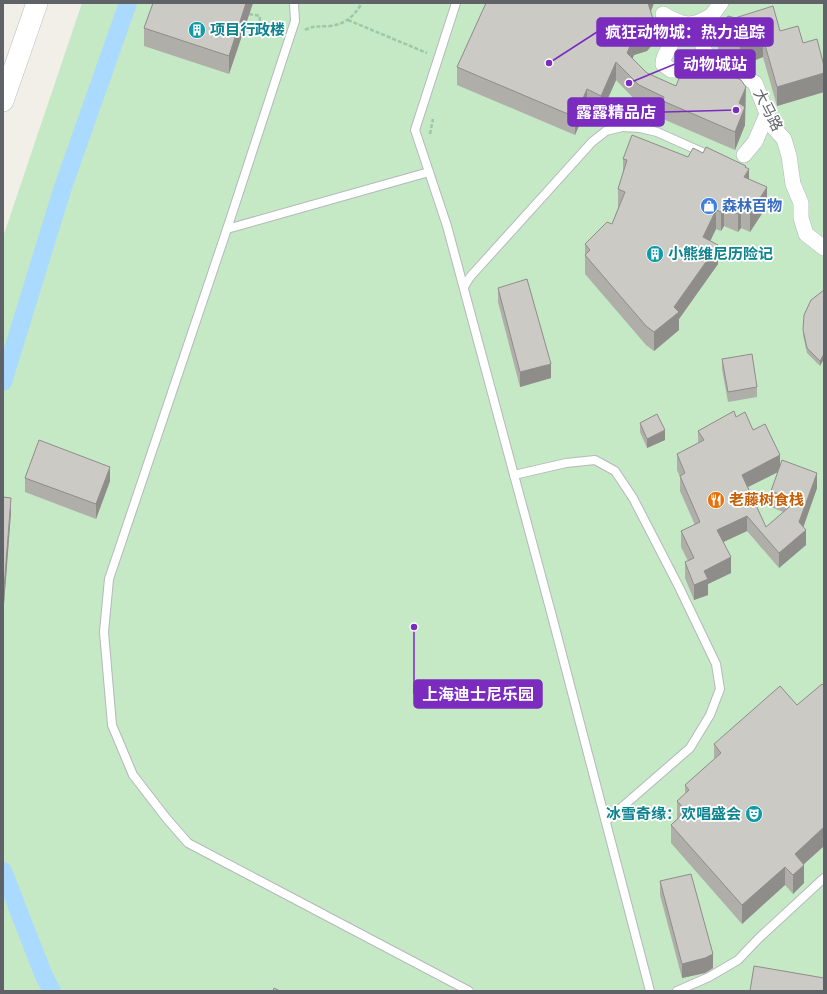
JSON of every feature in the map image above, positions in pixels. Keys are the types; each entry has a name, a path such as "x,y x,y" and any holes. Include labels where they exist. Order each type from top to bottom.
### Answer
{"street":[{"path":"3,101 37,3"},
{"path":"712,15 701,22 691,25 668,16 674,32 671,45 663,56 663,64 671,70 678,70 707,59 704,46 706,30 712,15 721,3"},
{"name":"大马路","path":"707,59 717,72 726,76 747,78 755,83 768,112 772,126 784,139 789,156 793,184 801,203 801,218 806,234 824,248"},
{"path":"739,158 755,142 768,112"}],"lane":[{"path":"294,3 295,21 110,579 104,632 112,726 133,775 167,819 188,843 469,991"},
{"path":"456,3 415,130 447,226 464,287 650,991"},
{"path":"464,287 470,277 554,183 592,142 606,131 622,127 640,128 657,132 721,160"},
{"path":"226,229 430,172"},
{"path":"514,475 566,463 595,460 615,471 640,512 679,587 716,664 720,689 710,715 690,748 606,821"},
{"path":"676,991 709,977 738,960 759,938 824,878"}],"path":[{"path":"348,20 438,58"},
{"path":"432,140 430,132 434,116"}],"green space":[{"path":"82,3 824,3 824,991 3,991 3,237"}],"building":[{"name":"项目行政楼","path":"153,3 246,3 229,56 144,28"},
{"path":"486,3 648,3 653,19 652,27 647,33 634,37 627,53 647,73 676,86 685,63 701,61 741,80 746,87 739,103 745,107 735,132 663,101 664,97 639,85 616,62 601,96 587,89 575,117 457,67"},
{"path":"773,6 780,31 798,26 803,43 817,39 824,66 824,73 777,87 763,38 740,47 718,37 728,16 735,18"},
{"name":"小熊维尼历险记","path":"632,135 688,157 693,148 703,153 706,147 746,166 745,167 749,169 744,177 767,187 750,214 741,209 738,214 724,207 721,212 716,210 703,237 718,245 674,307 679,312 654,332 646,326 585,255 590,250 585,244 607,222 612,224 625,192 618,189 627,160 623,159"},
{"path":"527,279 551,364 520,372 498,288"},
{"path":"824,290 824,354 820,361 807,348 803,330 804,315 811,300"},
{"path":"752,354 757,387 728,392 722,359"},
{"path":"734,411 736,417 745,412 753,430 765,424 780,455 742,475 766,527 796,501 771,491 782,460 817,473 799,522 806,530 779,553 747,516 717,530 731,557 704,571 708,579 694,585 685,562 694,558 681,531 700,522 680,476 685,473 677,454 704,440 698,431"},
{"path":"657,414 665,430 647,439 640,423"},
{"path":"39,440 110,467 96,504 25,478"},
{"path":"3,497 11,498 4,589 3,589"},
{"name":"冰雪奇缘：欢唱盛会","path":"822,684 824,686 824,827 795,854 804,865 793,875 785,867 742,905 671,825 686,811 677,801 689,790 685,785 721,753 714,744 780,686 797,705"},
{"path":"691,874 713,954 705,958 682,964 660,881"},
{"path":"754,966 824,978 824,991 750,991"},
{"path":"274,988 280,991 273,991"}],"waterway":[{"path":"3,382 63,187 128,3"},
{"path":"3,871 44,976 52,991"}],"place":[{"name":"项目行政楼","path":"197,30"},
{"name":"疯狂动物城：热力追踪","path":"549,63"},
{"name":"动物城站","path":"629,83"},
{"name":"露露精品店","path":"736,110"},
{"name":"森林百物","path":"709,206"},
{"name":"小熊维尼历险记","path":"655,254"},
{"name":"老藤树食栈","path":"716,500"},
{"name":"上海迪士尼乐园","path":"414,627"},
{"name":"冰雪奇缘：欢唱盛会","path":"754,814"}]}
